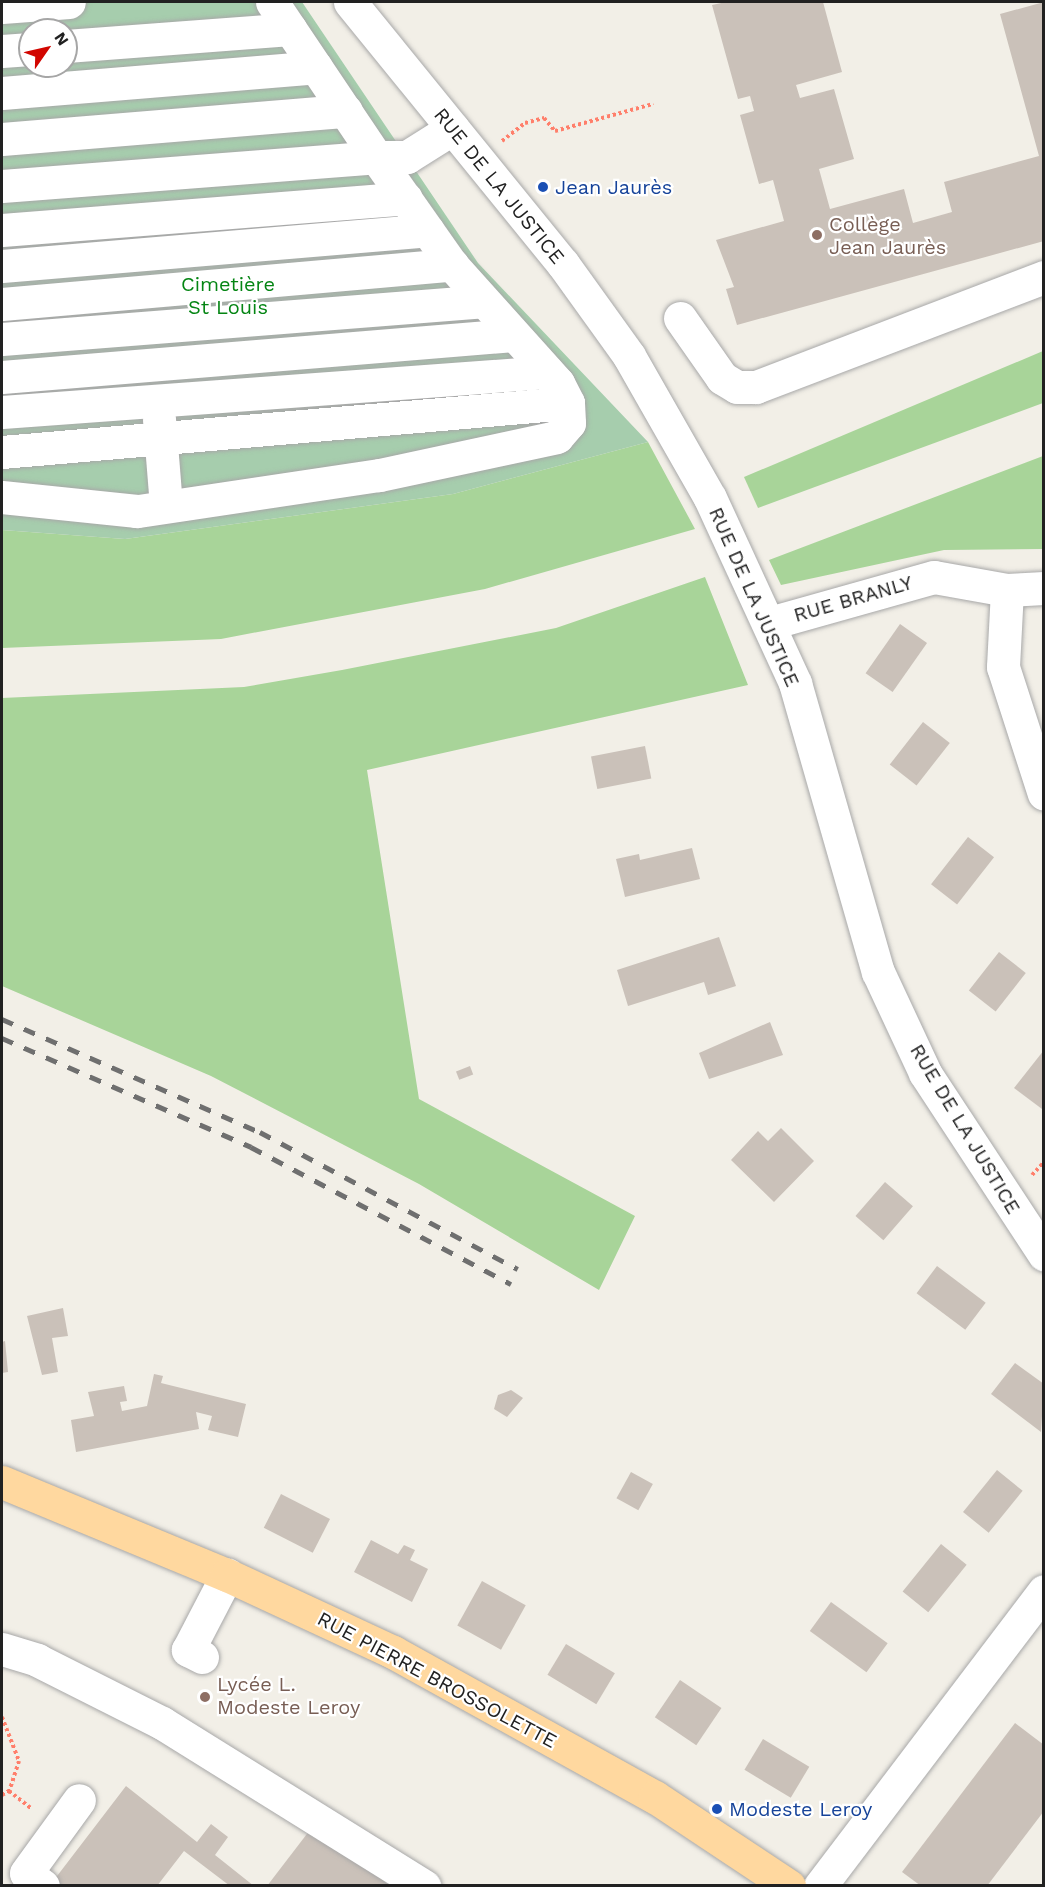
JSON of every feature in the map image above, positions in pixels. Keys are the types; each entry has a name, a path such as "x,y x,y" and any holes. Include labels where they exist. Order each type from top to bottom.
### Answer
{"main road":[{"name":"RUE PIERRE BROSSOLETTE","path":"2,1482 227,1575 393,1652 655,1797 789,1886"}],"street":[{"path":"2,7 69,2"},
{"path":"2,497 137,511 379,475 557,437 569,423 568,403 548,372 452,265 272,2"},
{"name":"RUE DE LA JUSTICE","path":"350,2 453,128 629,356 710,498 748,575 795,683 878,972 925,1073 1044,1254"},
{"path":"78,45 290,29"},
{"path":"2,51 18,50"},
{"path":"2,93 316,68"},
{"path":"2,139 346,111"},
{"path":"2,186 376,157 407,157 453,128"},
{"path":"139,175 166,506"},
{"path":"2,231 406,198"},
{"path":"2,266 427,230"},
{"path":"2,304 452,265"},
{"path":"680,318 722,378 737,387 756,387 1044,277"},
{"path":"2,339 482,301"},
{"path":"2,377 513,335"},
{"path":"2,412 548,372"},
{"path":"2,452 568,403"},
{"name":"RUE BRANLY","path":"770,623 934,577 1007,590 1044,588"},
{"path":"1007,590 1003,667 1044,794"},
{"path":"202,1658 188,1650 227,1575"},
{"path":"820,1886 1044,1591"},
{"path":"2,1649 37,1660 162,1724 424,1886"},
{"path":"43,1886 26,1873 79,1800"}],"path":[{"path":"494,136 499,144 525,123 544,118 555,131 653,104"},
{"path":"2,1718 19,1761 9,1791"}],"green space":[{"name":"Cimetière St Louis","path":"2,2 302,2 478,263 648,442 453,494 125,539 2,530"},
{"path":"1043,351 1043,403 758,508 744,477"},
{"path":"648,442 695,529 485,589 221,639 2,648 2,530 125,539 453,494"},
{"path":"1043,456 1043,549 944,550 781,585 769,560"},
{"path":"705,577 748,685 367,770 419,1099 635,1216 599,1290 419,1184 211,1076 2,986 2,698 244,687 556,628"}],"building":[{"path":"726,2 823,2 842,72 796,85 800,98 834,89 854,159 819,169 830,209 904,189 913,223 952,212 944,182 1039,156 1000,14 1044,2 1044,241 737,325 726,289 734,287 716,240 784,221 773,180 759,184 740,115 754,111 750,96 738,99 712,5"},
{"path":"900,624 927,643 893,692 866,673"},
{"path":"923,722 950,743 917,785 890,765"},
{"path":"645,746 651,778 597,789 591,756"},
{"path":"968,837 994,857 957,905 931,884"},
{"path":"692,848 700,879 625,897 616,859 639,854 640,860"},
{"path":"719,937 736,986 708,995 704,982 628,1006 617,970"},
{"path":"999,952 1026,973 996,1012 969,991"},
{"path":"770,1022 783,1055 709,1079 699,1053"},
{"path":"1044,1050 1044,1107 1042,1109 1014,1088"},
{"path":"470,1066 473,1074 459,1080 456,1071"},
{"path":"781,1128 814,1161 774,1202 731,1160 758,1131 768,1141"},
{"path":"885,1182 913,1206 883,1240 855,1216"},
{"path":"937,1266 986,1303 965,1330 917,1293"},
{"path":"63,1308 68,1336 52,1338 58,1372 42,1375 27,1316"},
{"path":"5,1341 8,1372 2,1373 2,1342"},
{"path":"1015,1363 1044,1384 1041,1432 991,1394"},
{"path":"154,1374 163,1376 161,1383 246,1404 238,1437 208,1430 212,1416 196,1412 199,1429 76,1452 71,1420 94,1416 88,1392 124,1386 127,1401 120,1402 122,1411 147,1406"},
{"path":"511,1390 523,1398 507,1417 494,1409 498,1395"},
{"path":"997,1470 1023,1491 989,1533 963,1512"},
{"path":"631,1472 653,1484 638,1510 616,1498"},
{"path":"281,1494 330,1519 313,1553 264,1528"},
{"path":"371,1540 398,1554 404,1545 415,1550 410,1560 428,1569 412,1602 354,1572"},
{"path":"941,1544 967,1565 928,1612 903,1591"},
{"path":"482,1581 526,1605 501,1650 457,1626"},
{"path":"831,1602 888,1643 866,1672 810,1631"},
{"path":"566,1644 615,1673 596,1704 547,1675"},
{"path":"680,1680 721,1708 696,1745 655,1717"},
{"path":"1015,1723 1044,1745 1044,1811 987,1886 921,1886 902,1872"},
{"path":"763,1739 809,1767 791,1798 744,1770"},
{"path":"126,1786 197,1842 211,1824 228,1837 215,1855 254,1886 230,1886 184,1851 157,1886 62,1886 54,1880"},
{"path":"313,1826 390,1886 267,1886"}],"railway":[{"path":"2,1019 260,1132 518,1269"},
{"path":"2,1038 251,1147 511,1284"}],"place":[{"name":"Jean Jaurès","path":"543,187"},
{"name":"Collège Jean Jaurès","path":"817,235"},
{"name":"Lycée L. Modeste Leroy","path":"205,1697"},
{"name":"Modeste Leroy","path":"717,1809"}]}
